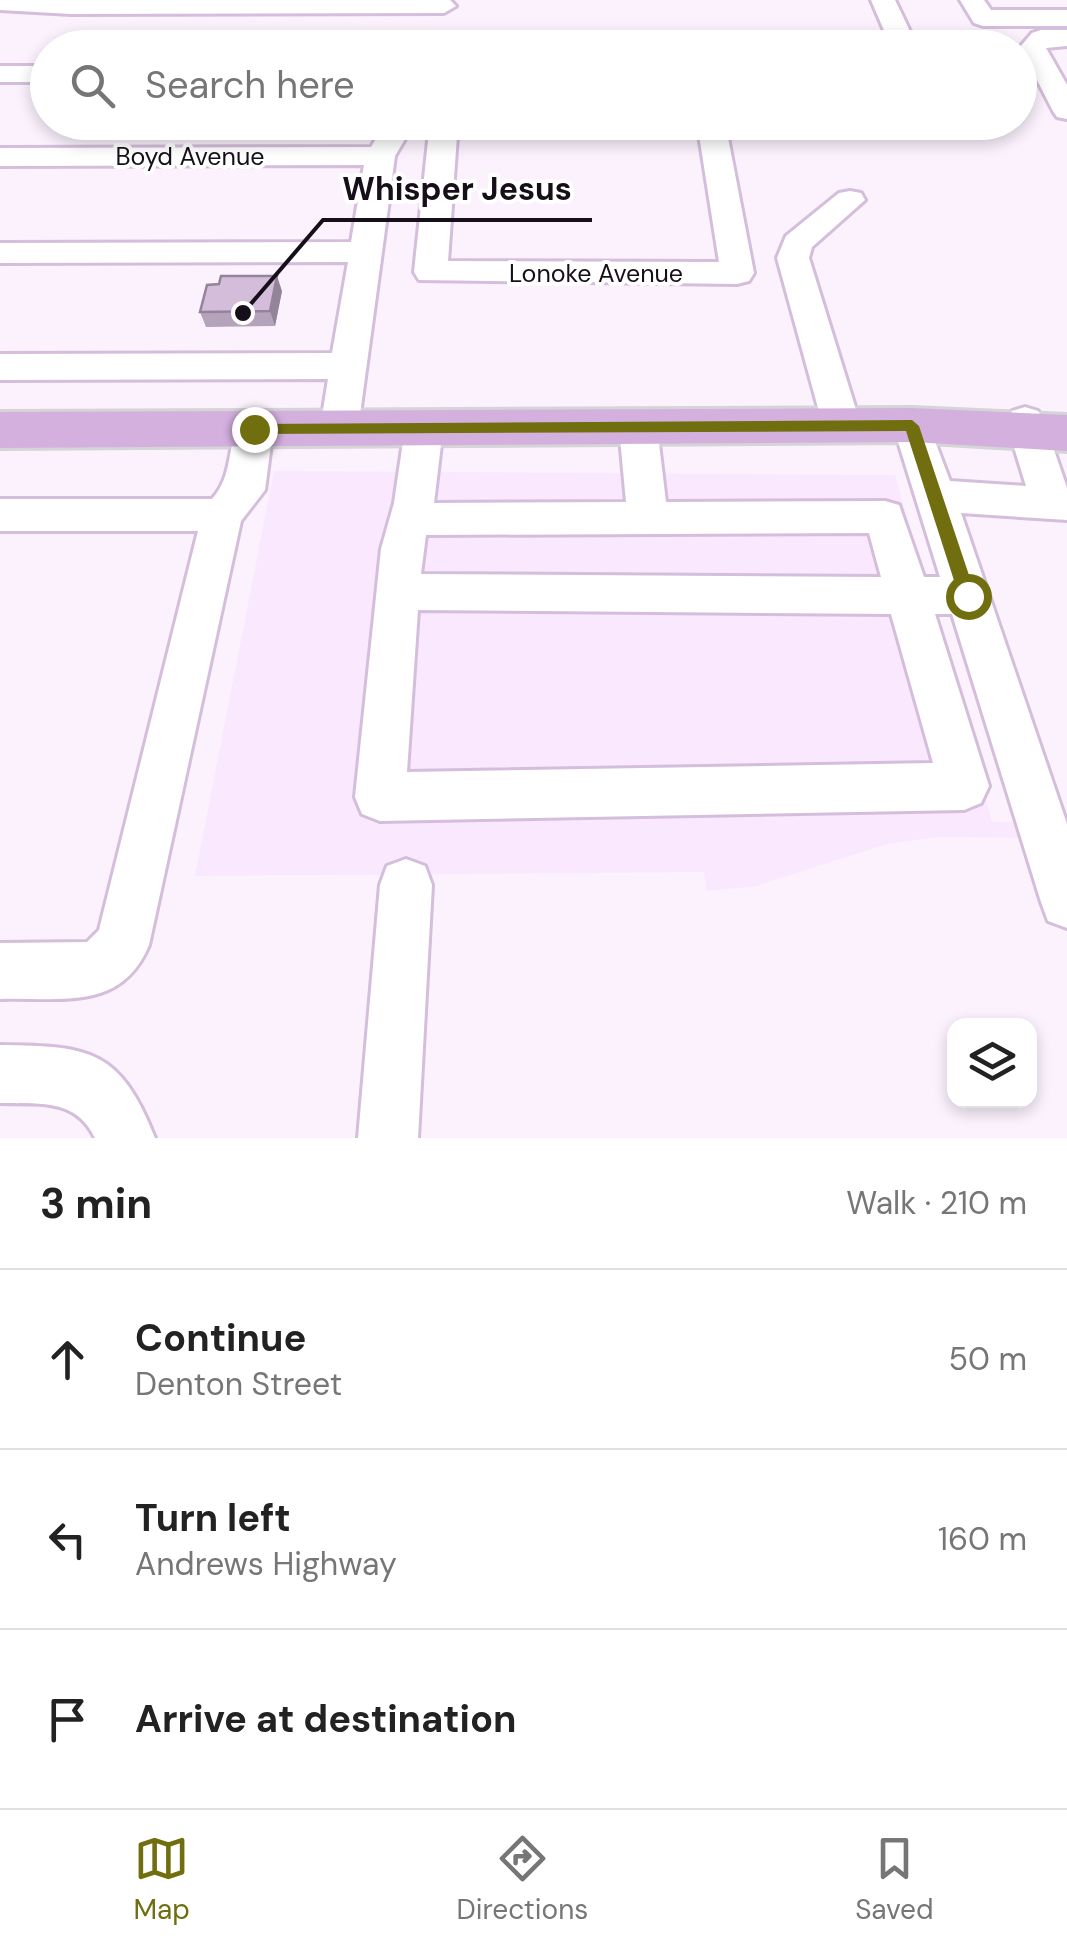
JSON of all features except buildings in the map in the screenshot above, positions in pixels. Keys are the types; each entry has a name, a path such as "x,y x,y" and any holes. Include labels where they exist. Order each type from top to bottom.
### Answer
{"main road":[{"path":"0,430 1047,426"}],"street":[{"path":"883,0 897,30"},
{"path":"972,0 983,18 1067,18"},
{"path":"0,4 71,7 444,3 440,30"},
{"path":"1037,42 1041,38 1067,38"},
{"path":"1037,54 1064,100"},
{"path":"0,74 30,74"},
{"path":"339,428 380,156 390,140"},
{"name":"Lonoke Avenue","path":"442,140 431,272 737,273 714,140"},
{"name":"Boyd Avenue","path":"0,156 380,156"},
{"path":"842,426 793,258 796,243 850,200"},
{"path":"0,253 365,252"},
{"path":"0,367 348,366"},
{"path":"912,426 1064,884"},
{"path":"935,496 1060,503 1047,426"},
{"path":"638,427 648,518"},
{"path":"410,520 885,517 964,786 380,797 402,548 424,428"},
{"path":"0,972 98,969 122,945 222,514 245,490 254,429"},
{"path":"0,514 222,514"},
{"path":"398,592 968,596"},
{"path":"388,1138 406,885"},
{"path":"0,1074 71,1076 103,1091 126,1138"}],"shaded area":[{"path":"274,471 895,475 992,822 1041,823 1045,838 937,837 887,844 756,886 707,891 704,872 195,876"}],"place":[{"name":"Whisper Jesus","path":"243,313"}],"route":[{"path":"254,429 912,426 968,596"}]}
